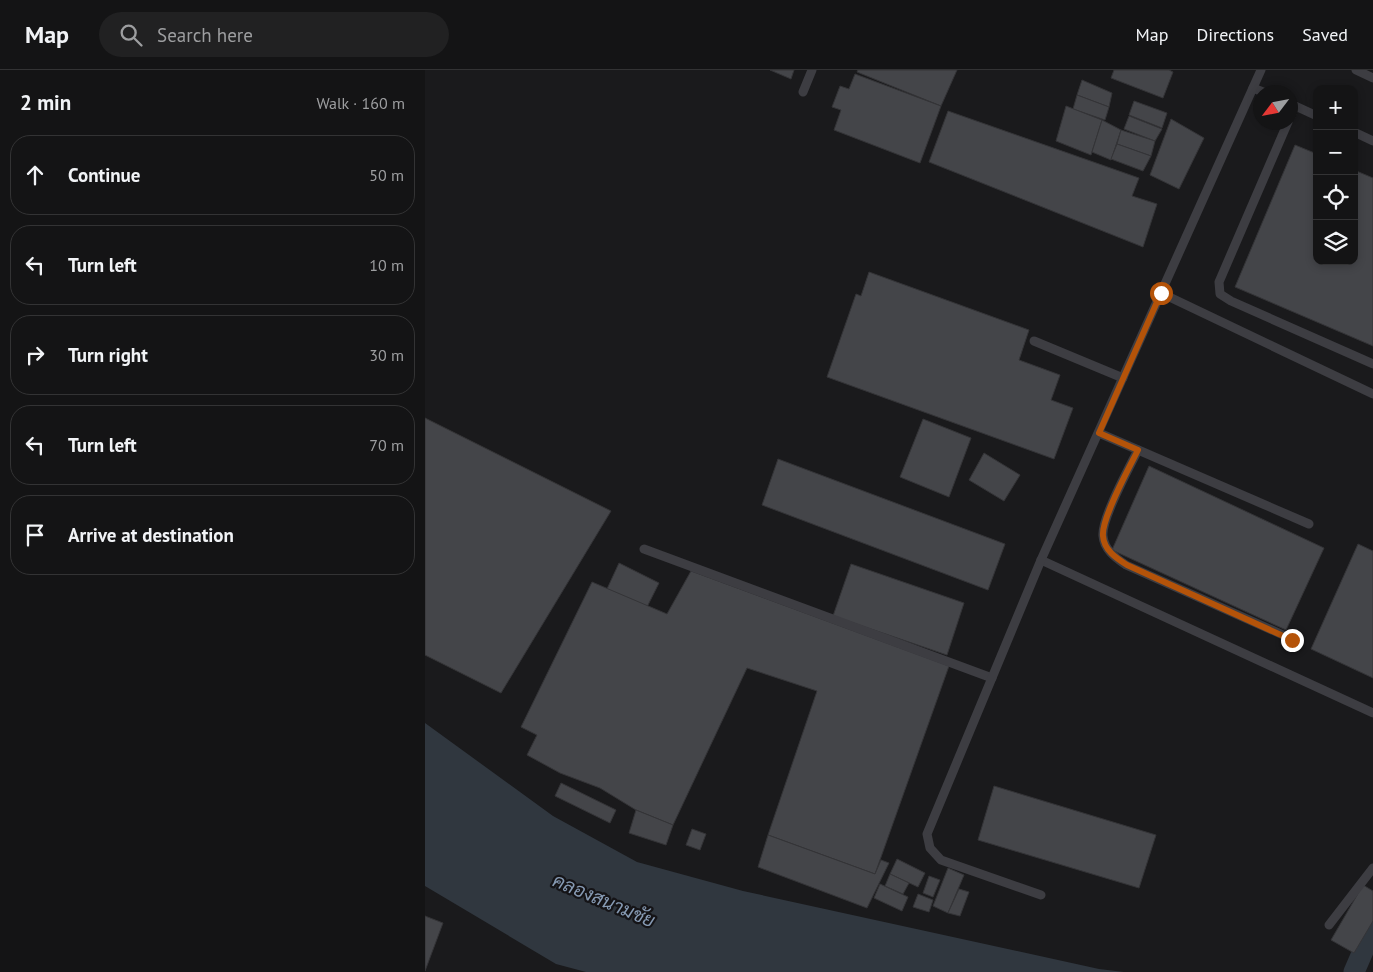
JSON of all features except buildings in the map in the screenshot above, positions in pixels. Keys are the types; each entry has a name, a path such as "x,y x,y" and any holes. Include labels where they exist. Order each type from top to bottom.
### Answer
{"lane":[{"path":"803,92 812,70"},
{"path":"1254,85 1261,70"},
{"path":"1356,70 1373,78"},
{"path":"1041,895 941,860 929,848 927,834 1041,560 1253,88"},
{"path":"1298,107 1313,114"},
{"path":"1285,130 1219,282 1220,294 1231,301 1373,364"},
{"path":"1358,134 1373,141"},
{"path":"1161,293 1373,394"},
{"path":"1034,341 1123,378"},
{"path":"1099,433 1309,524"},
{"path":"1138,450 1104,523 1103,537 1110,553 1127,565 1292,640"},
{"path":"644,549 992,678"},
{"path":"1041,560 1373,713"},
{"path":"1329,925 1373,868"}],"water":[{"name":"คลองสนามชัย","path":"425,723 553,816 637,862 743,891 1099,969 1124,972 586,972 556,964 425,886"}],"waterway":[{"path":"1354,972 1373,928"}],"route":[{"path":"1161,293 1099,433 1138,450 1104,523 1103,537 1110,553 1127,565 1292,640"}]}
